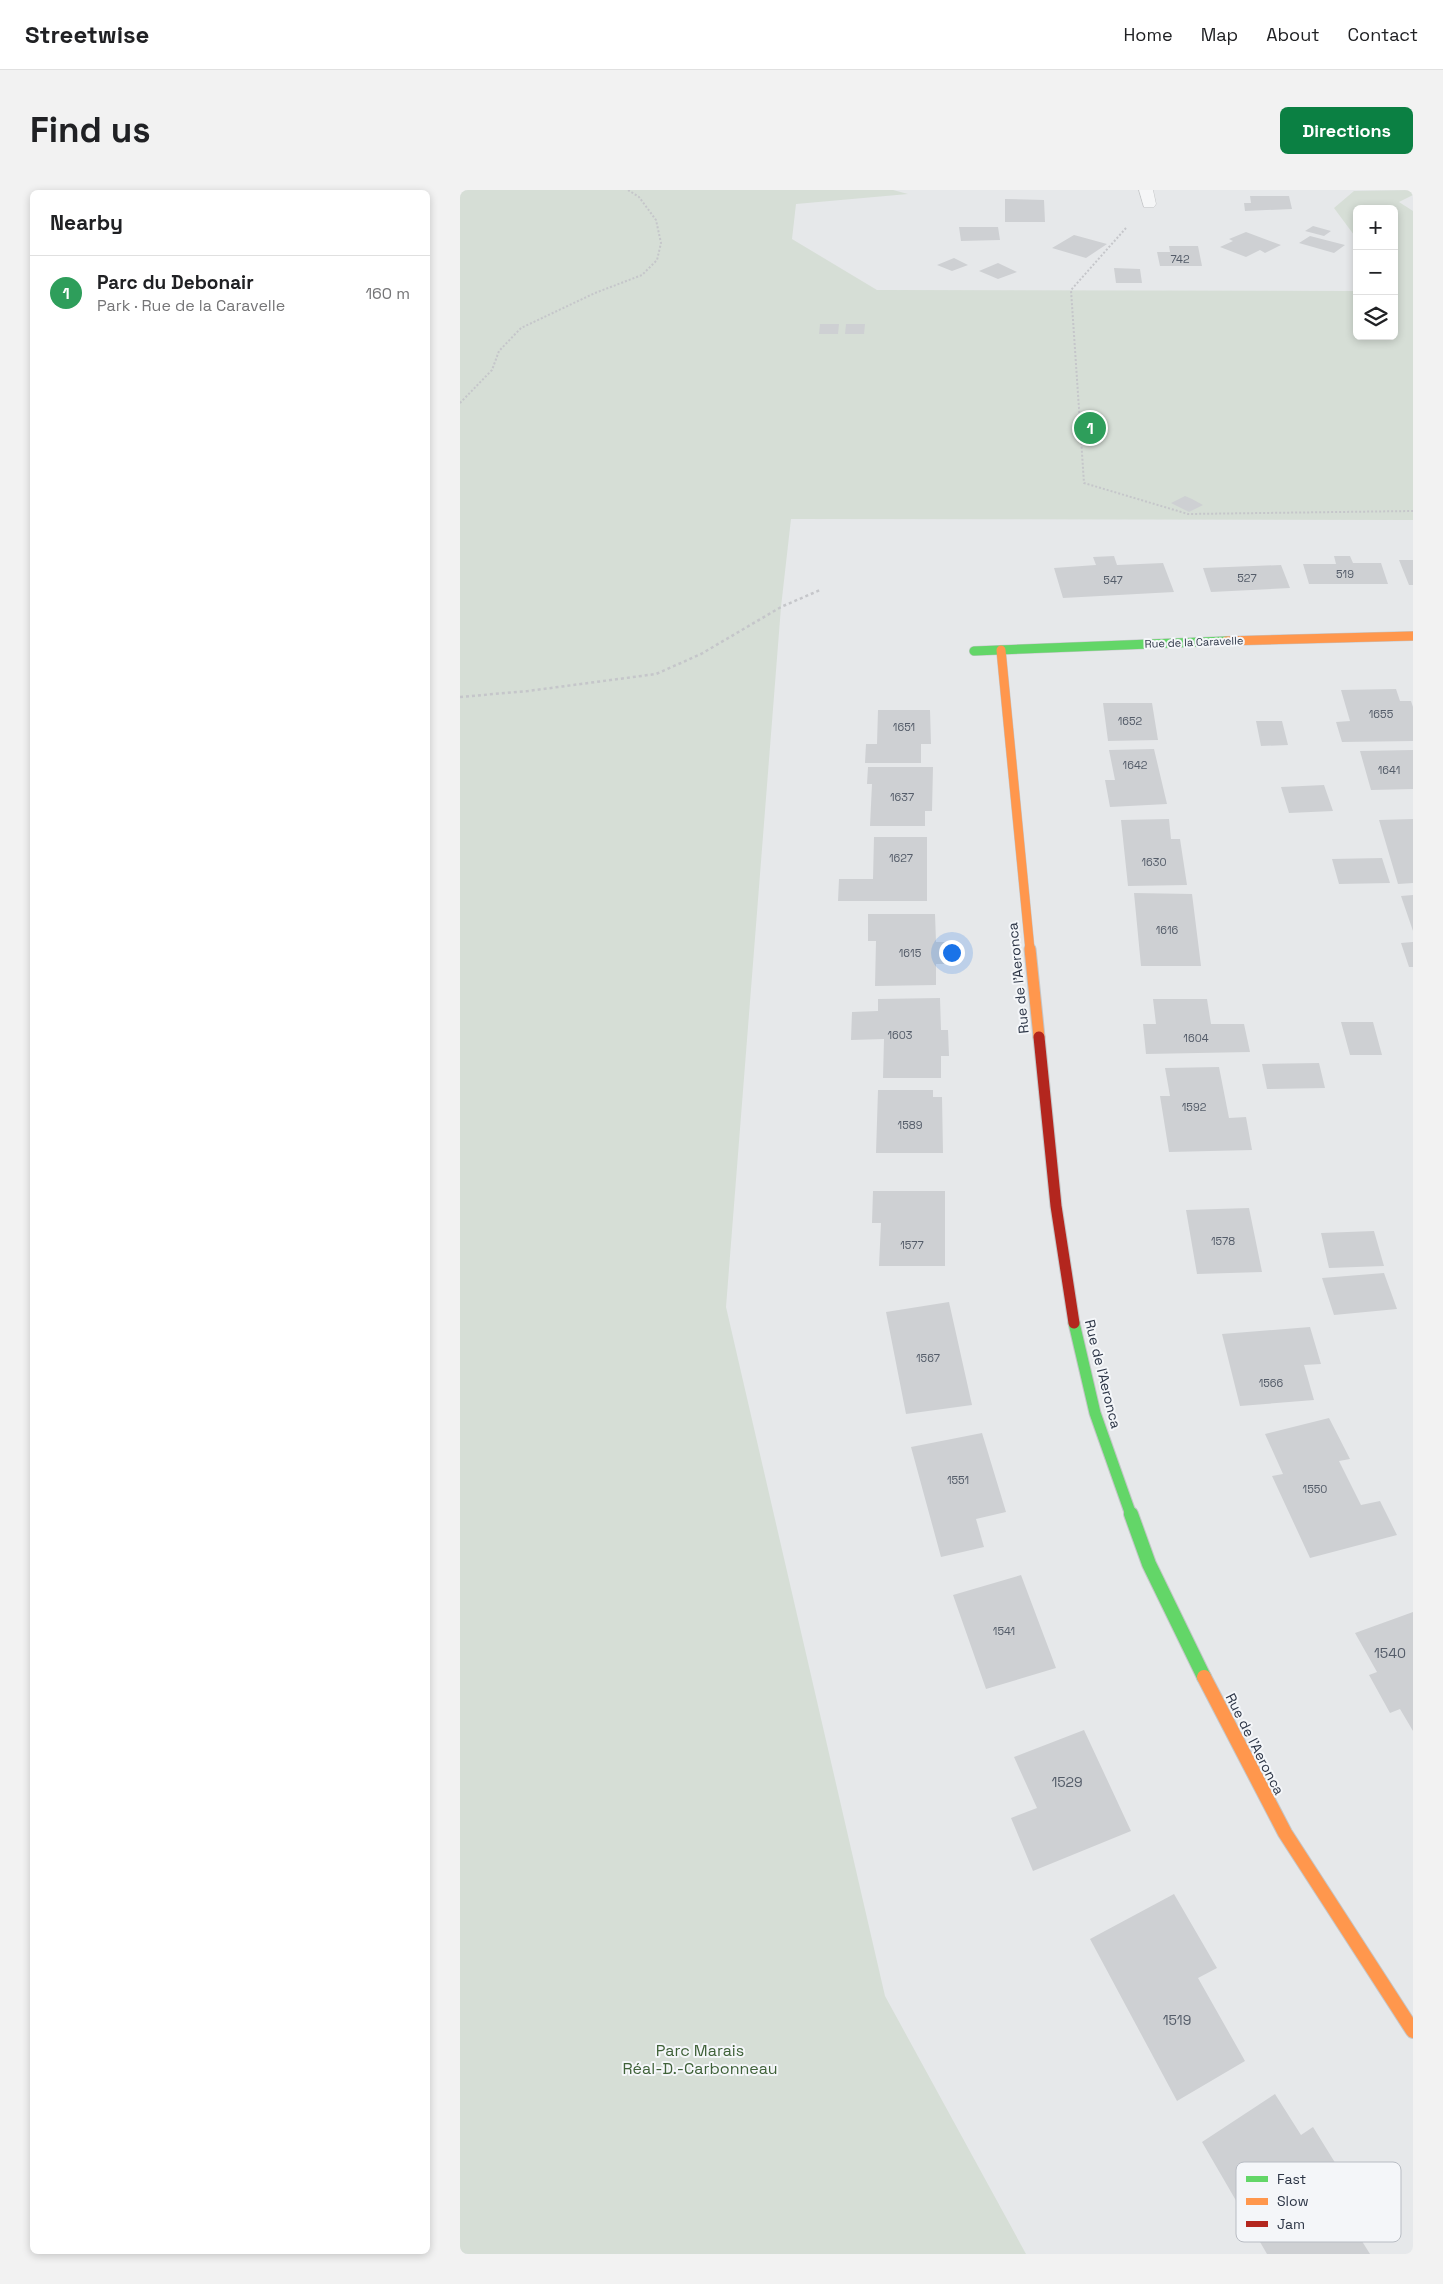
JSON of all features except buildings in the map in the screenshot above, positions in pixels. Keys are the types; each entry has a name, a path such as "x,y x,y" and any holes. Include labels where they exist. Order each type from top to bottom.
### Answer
{"street":[{"name":"Rue de la Caravelle","path":"974,651 1248,640 1413,636"},
{"name":"Rue de l'Aeronca","path":"1001,650 1056,1206 1075,1328 1094,1413 1149,1564 1221,1710 1285,1832 1413,2031"}],"path":[{"path":"460,403 492,370 499,351 521,328 594,293 642,275 657,260 661,244 656,220 640,198 628,190"},
{"path":"1147,197 1072,290 1084,483 1188,514 1413,511"},
{"path":"460,697 519,692 656,674 701,654 781,607 820,590"}],"green space":[{"name":"Parc Marais Réal-D.-Carbonneau","path":"460,190 893,190 908,194 796,204 792,239 877,290 1353,291 1353,340 1398,340 1398,205 1353,205 1353,234 1334,208 1354,191 1413,190 1413,195 1399,202 1413,211 1413,520 791,519 781,607 726,1307 885,1996 1026,2254 460,2254"}],"traffic: fast":[{"path":"974,651 1226,641"},
{"path":"1074,1323 1095,1413 1149,1564 1204,1677"}],"traffic: slow":[{"path":"1226,641 1413,636"},
{"path":"1001,650 1039,1037"},
{"path":"1204,1677 1285,1833 1413,2031"}],"traffic: jam":[{"path":"1039,1037 1056,1206 1074,1323"}],"place":[{"name":"Parc du Debonair","path":"1090,428"}]}
